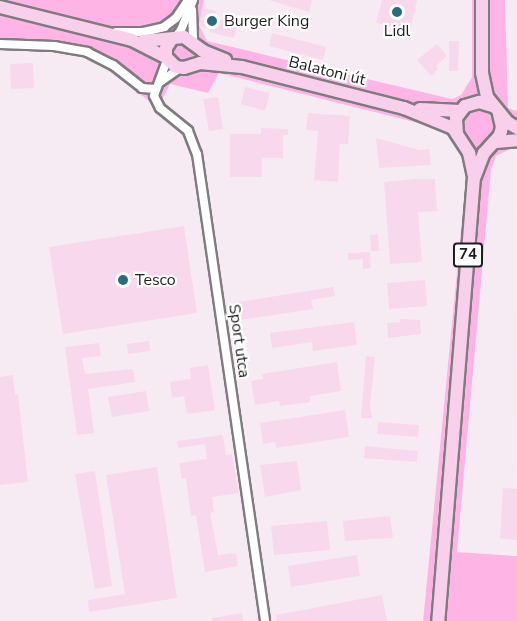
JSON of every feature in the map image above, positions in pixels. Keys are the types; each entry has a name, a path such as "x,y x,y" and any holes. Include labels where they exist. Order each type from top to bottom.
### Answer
{"main road":[{"name":"74","path":"474,177 484,153 493,144 502,127 496,110 487,97 482,72 482,1"},
{"name":"Balatoni út","path":"0,7 132,40 167,58 180,68 193,63 242,67 404,108 446,124 460,140"},
{"name":"Balatoni út","path":"132,40 184,37 242,67"},
{"path":"167,58 166,48 173,39"},
{"path":"193,63 194,44"},
{"name":"74","path":"438,621 474,177 469,153 460,140 455,123 482,72"},
{"path":"465,107 479,102 496,110 517,128"},
{"name":"Balatoni út","path":"404,108 465,107"},
{"path":"460,140 475,149 517,140"}],"street":[{"path":"104,32 156,30 176,18 191,2"},
{"path":"173,39 191,2"},
{"path":"191,2 194,44"},
{"path":"0,44 54,46 87,52 113,65 142,88 155,89 160,82 167,58"},
{"path":"160,82 180,68"},
{"name":"Sport utca","path":"155,89 156,102 188,131 197,154 266,621"}],"shaded area":[{"path":"0,0 204,0 199,25 207,41 452,99 461,95 472,77 472,0 505,0 508,108 517,111 517,146 496,156 491,170 457,552 517,556 517,621 423,621 468,158 442,129 219,73 208,93 170,84 158,108 93,57 67,49 22,47 0,50"},
{"path":"204,0 472,0 472,77 461,95 452,99 207,41 199,25"},
{"path":"505,0 517,0 517,111 508,109"},
{"path":"22,47 67,49 170,84 208,93 219,73 442,129 468,158 423,621 0,621 0,50"},
{"path":"516,146 517,556 457,552 491,170 496,156"}],"building":[{"path":"269,0 312,0 309,12"},
{"name":"Lidl","path":"382,0 417,0 410,31 376,23"},
{"name":"Burger King","path":"202,8 216,11 214,18 238,24 234,38 210,32 210,29 199,26"},
{"path":"272,33 326,47 323,60 269,46"},
{"path":"449,41 459,41 458,71 449,71"},
{"path":"437,44 447,56 436,66 438,69 431,76 417,60"},
{"path":"33,63 34,88 11,89 10,64"},
{"path":"245,87 270,93 265,111 241,104"},
{"path":"218,97 223,129 209,131 203,99"},
{"path":"308,113 350,116 348,144 340,144 338,182 314,180 318,131 306,130"},
{"path":"261,128 288,129 288,135 283,135 283,158 262,158 262,177 230,177 230,134 261,134"},
{"path":"376,138 420,150 429,149 431,165 379,168"},
{"path":"435,179 437,211 418,212 422,262 390,264 384,182"},
{"name":"Tesco","path":"184,226 197,313 63,334 49,247"},
{"path":"378,234 379,251 371,251 370,235"},
{"path":"370,252 371,268 363,269 363,259 348,260 348,253"},
{"path":"425,280 427,306 389,309 387,283"},
{"path":"333,287 335,296 311,300 313,309 240,320 238,302"},
{"path":"400,319 420,320 421,334 388,338 387,323 400,322"},
{"path":"354,322 357,345 313,351 312,342 272,348 270,333"},
{"path":"149,341 150,351 128,354 127,344"},
{"path":"99,343 101,356 82,358 85,374 133,369 135,382 88,389 94,433 77,435 65,347"},
{"path":"366,356 375,357 370,405 372,418 361,418"},
{"path":"337,362 341,391 310,396 311,402 280,406 279,401 255,405 251,381 263,379 262,374"},
{"path":"208,365 215,410 187,414 184,396 172,398 170,382 191,379 190,368"},
{"path":"13,375 15,395 18,394 28,482 0,485 0,377"},
{"path":"146,391 149,411 112,417 108,397"},
{"path":"345,410 349,437 276,448 275,442 263,444 260,423"},
{"path":"378,422 419,425 418,437 377,434"},
{"path":"223,435 226,455 232,454 239,493 212,497 214,512 210,513 218,555 236,553 238,566 205,572 196,515 191,516 186,478 182,479 179,463 207,459 205,444 178,448 177,441"},
{"path":"365,446 418,451 417,462 364,458"},
{"path":"297,461 301,490 265,497 260,465"},
{"path":"157,467 177,598 89,612 88,600 125,594 106,475"},
{"path":"95,471 112,586 95,589 75,474"},
{"path":"503,488 517,489 517,540 500,538"},
{"path":"390,516 393,538 345,541 343,521"},
{"path":"327,521 330,550 274,555 271,526"},
{"path":"357,555 360,576 291,587 288,566"},
{"path":"382,595 387,621 277,621 276,615"},
{"path":"242,613 243,621 212,621 212,618"}],"place":[{"name":"Lidl","path":"397,12"},
{"name":"Burger King","path":"212,21"},
{"name":"Tesco","path":"123,280"}]}
